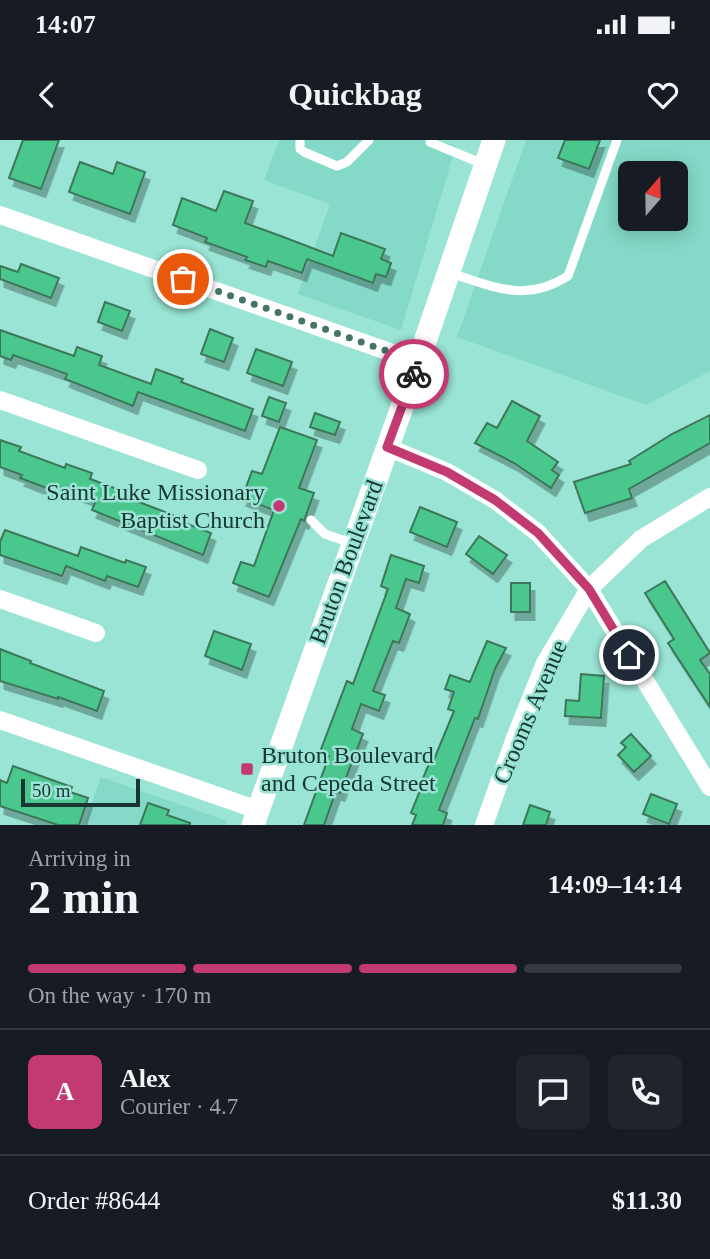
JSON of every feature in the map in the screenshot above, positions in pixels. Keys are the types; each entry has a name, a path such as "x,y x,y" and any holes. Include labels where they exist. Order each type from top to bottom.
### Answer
{"street":[{"name":"Bruton Boulevard","path":"255,817 418,362 494,140"},
{"path":"0,215 418,362"},
{"path":"0,400 198,470"},
{"path":"387,447 447,472 495,500 538,533 589,589 710,787"},
{"name":"Crooms Avenue","path":"484,825 545,663 589,589 641,539 710,497"},
{"path":"0,599 96,633"},
{"path":"0,720 255,817"}],"lane":[{"path":"300,140 300,149 304,152 337,166 347,162 369,140"},
{"path":"449,273 503,290 532,292 553,285 568,276 617,140"},
{"path":"430,142 485,164"},
{"path":"311,520 325,534 353,543"}],"shaded area":[{"path":"279,140 439,140 456,146 401,330 298,294 330,204 264,180"},
{"path":"526,140 710,140 710,371 646,405 457,337"},
{"path":"101,777 227,821 226,825 84,825"}],"building":[{"path":"23,140 59,140 41,189 9,178"},
{"path":"565,140 600,140 589,169 558,158"},
{"path":"80,162 113,174 117,162 145,172 130,214 69,192"},
{"path":"224,191 253,201 245,223 333,256 341,233 385,249 381,259 391,263 386,277 376,274 373,283 307,259 302,273 268,261 266,267 205,242 207,238 173,225 182,198 216,211"},
{"path":"21,264 59,278 51,298 0,279 0,266 18,272"},
{"path":"105,302 130,311 122,331 98,322"},
{"path":"210,329 233,338 224,362 201,354"},
{"path":"0,330 74,356 77,347 102,356 99,365 151,384 156,369 183,379 181,382 253,409 245,431 138,392 133,406 65,379 67,374 13,355 11,360 0,356"},
{"path":"256,349 292,362 283,386 247,373"},
{"path":"269,397 286,403 279,422 262,416"},
{"path":"512,401 540,416 527,441 558,462 552,470 559,475 551,488 514,463 475,443 487,423 497,428"},
{"path":"315,413 340,422 335,435 310,427"},
{"path":"710,415 710,443 629,489 632,498 585,513 574,482 631,464 629,461 672,434"},
{"path":"280,427 317,440 299,488 314,493 269,597 233,583 241,562 254,566 274,510 242,498 252,471 262,474"},
{"path":"0,440 21,447 19,451 65,468 66,464 92,473 90,479 133,495 131,499 211,533 203,555 92,510 96,500 51,484 49,489 0,467"},
{"path":"420,507 457,522 447,547 410,532"},
{"path":"5,530 78,556 81,547 125,563 126,560 146,567 138,587 107,576 105,581 66,566 62,576 0,555 0,542"},
{"path":"479,536 507,555 493,574 466,554"},
{"path":"391,555 424,566 419,583 406,579 396,608 410,614 399,643 393,641 373,691 385,695 379,711 361,704 352,729 363,734 340,793 336,791 324,825 304,825 329,756 320,752 347,681 353,684 388,589 381,586"},
{"path":"665,581 710,653 700,660 710,674 710,707 668,643 674,639 645,593"},
{"path":"511,583 530,583 530,612 511,612"},
{"path":"214,631 251,644 242,670 205,656"},
{"path":"487,641 506,648 495,669 478,719 475,718 439,810 447,813 443,825 412,825 416,815 411,813 419,788 454,711 448,709 454,692 445,689 450,675 470,682"},
{"path":"0,649 104,691 97,711 0,681"},
{"path":"581,674 604,676 601,718 565,716 566,700 579,701"},
{"path":"631,734 651,756 634,772 618,755 626,747 621,743"},
{"path":"13,766 72,787 70,792 88,798 79,825 58,825 0,806 0,780 7,783"},
{"path":"651,794 677,804 669,824 643,814"},
{"path":"148,803 169,810 167,815 190,825 140,825"},
{"path":"530,805 550,812 546,825 523,825"}],"way so far":[{"path":"183,279 418,362 414,374"}],"place":[{"name":"Saint Luke Missionary Baptist Church","path":"279,506"},
{"name":"Bruton Boulevard and Cepeda Street","path":"247,769"}],"route":[{"path":"414,374 387,447 447,472 495,500 538,533 589,589 629,655"}]}
